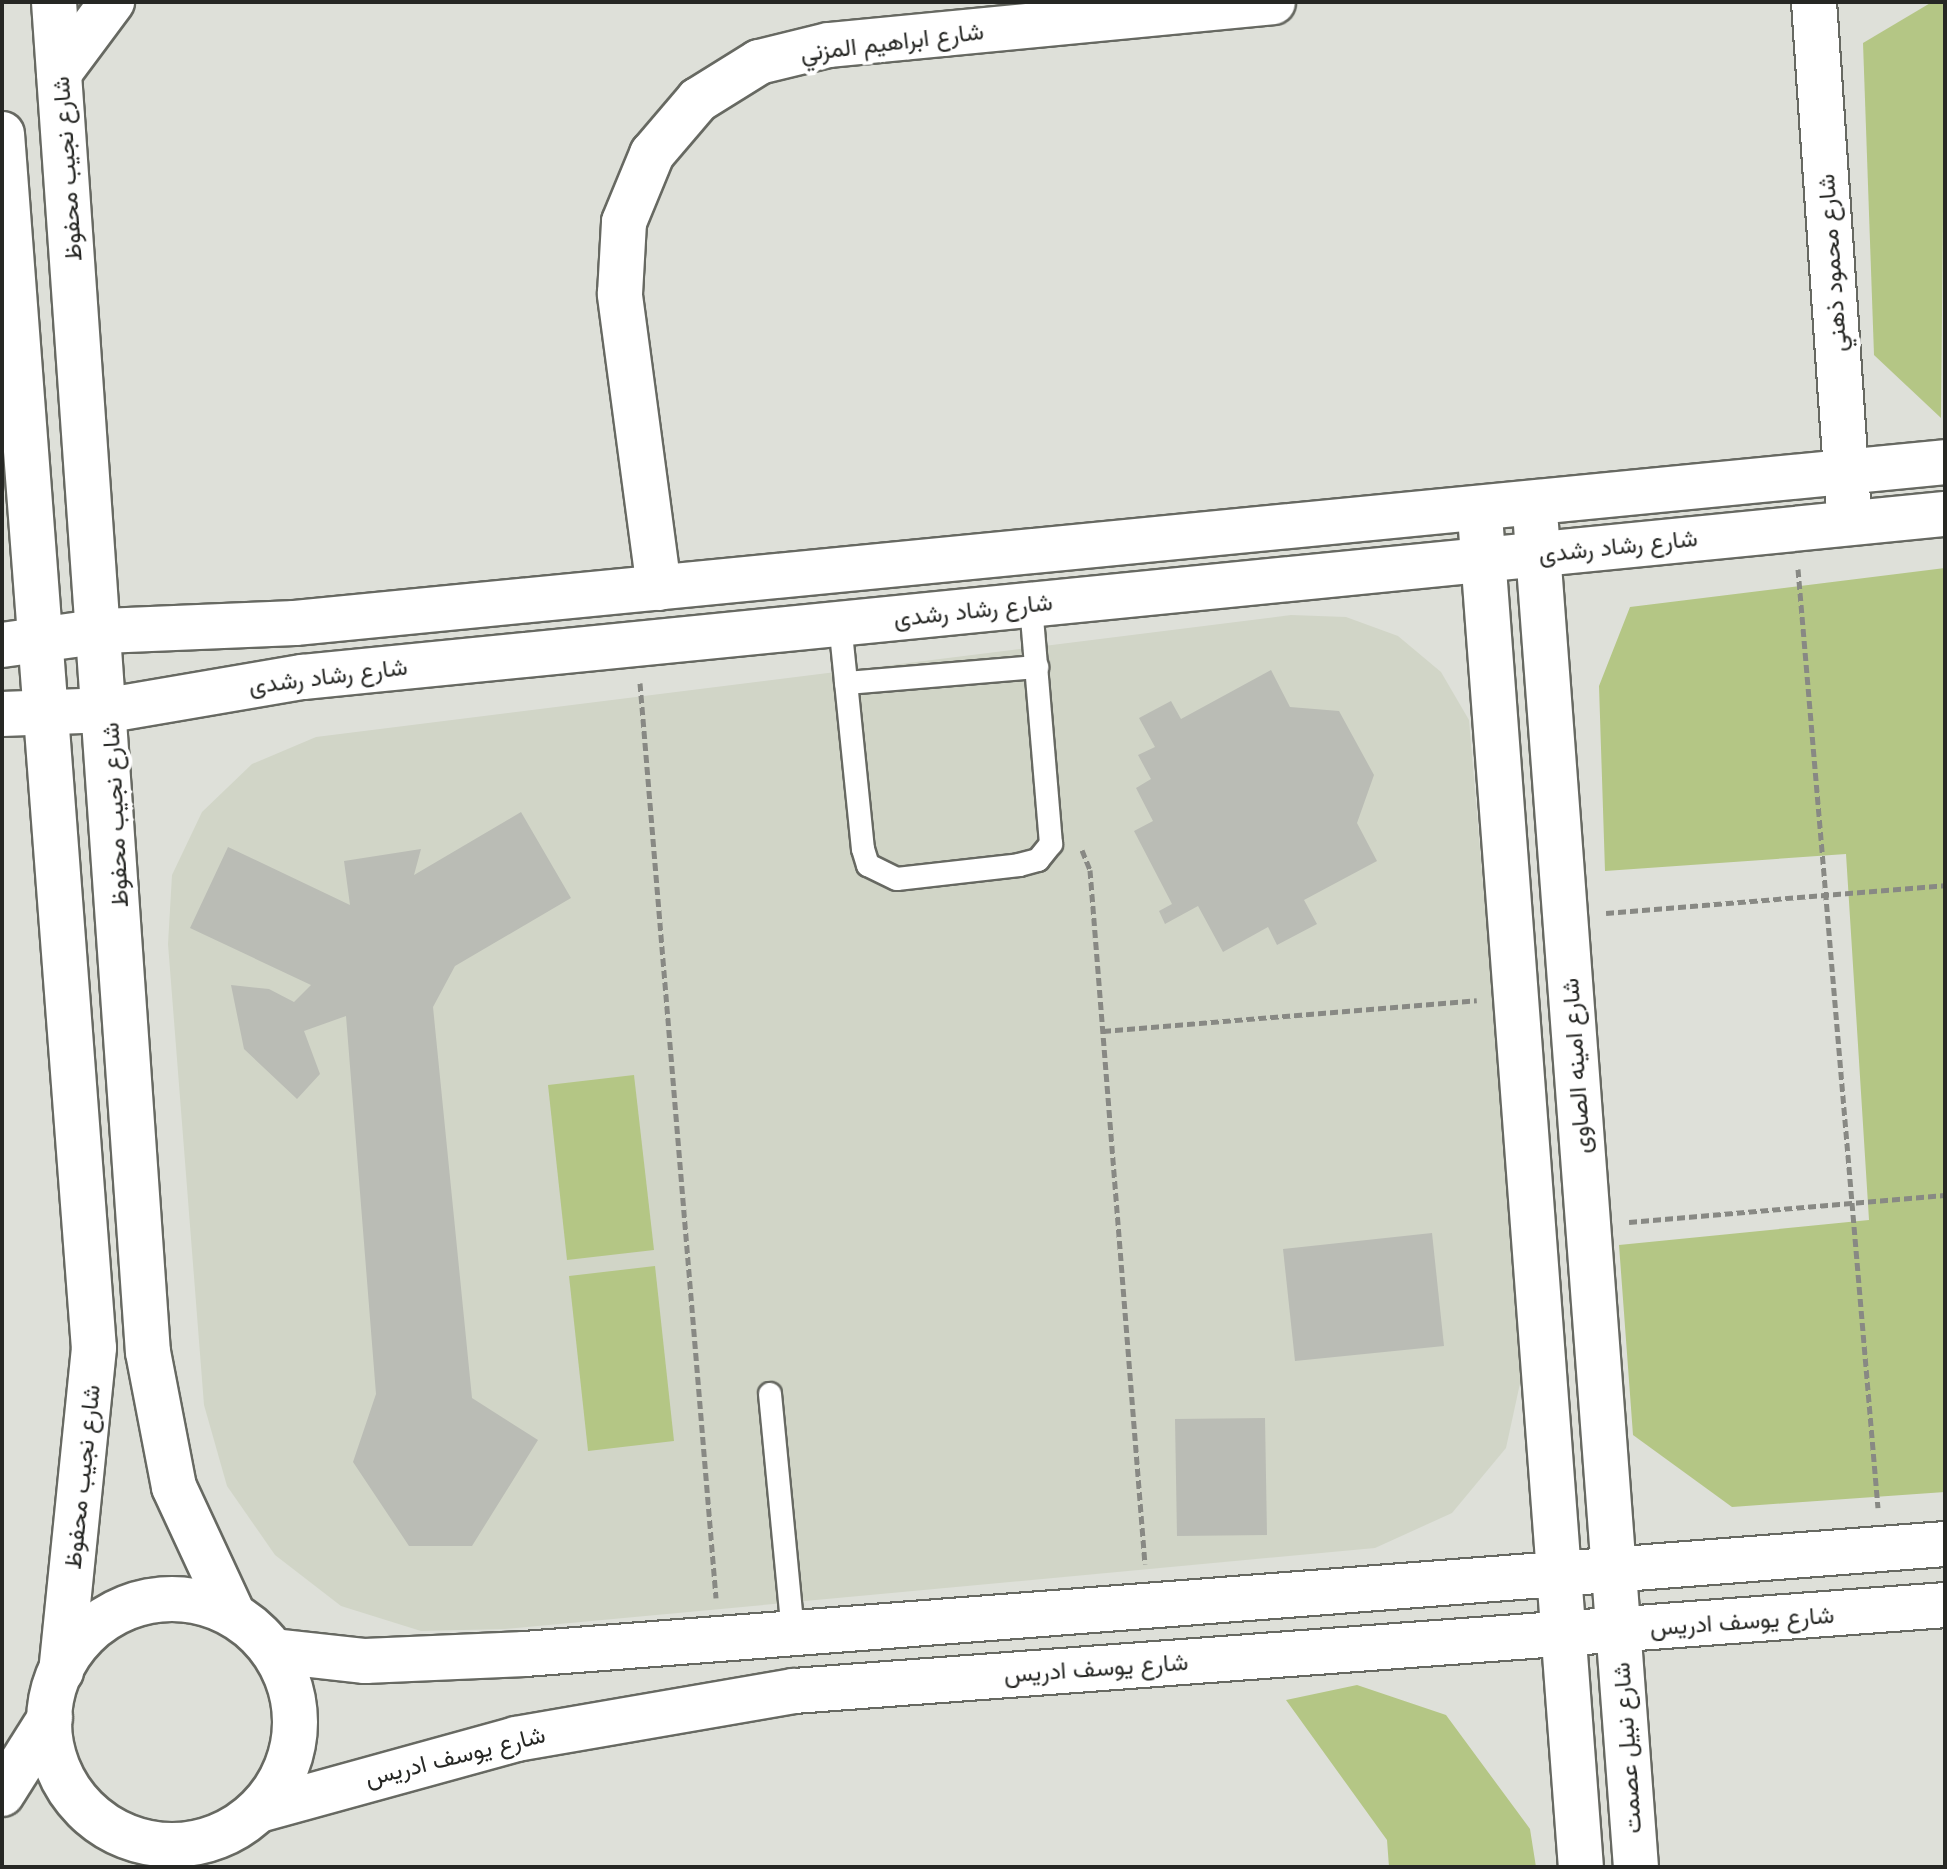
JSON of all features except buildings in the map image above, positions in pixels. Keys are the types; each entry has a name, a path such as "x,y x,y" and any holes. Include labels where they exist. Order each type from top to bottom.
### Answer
{"street":[{"name":"شارع نجيب محفوظ","path":"54,2 109,710 157,1427 174,1487 233,1614"},
{"path":"59,73 112,2"},
{"name":"شارع ابراهيم المزني","path":"630,644 638,590 620,294 624,222 652,154 698,100 759,62 829,45 1273,2"},
{"name":"شارع محمود ذهني","path":"1814,2 1849,524"},
{"name":"شارع نجيب محفوظ","path":"2,134 22,641 48,715 94,1348 61,1671"},
{"path":"22,641 103,631 295,623 1945,462"},
{"name":"شارع امينه الصاوى","path":"1535,501 1618,1630"},
{"path":"1479,507 1581,1867"},
{"name":"شارع رشاد رشدى","path":"2,714 48,715 109,710 303,677 1945,514"},
{"path":"274,1651 365,1661 719,1639 1945,1544"},
{"path":"2,1794 50,1718 61,1671 75,1645 121,1609 177,1598 233,1614 274,1651 296,1711 293,1748 259,1810 215,1839 172,1856 111,1831 80,1806 59,1772 50,1718"},
{"name":"شارع يوسف ادريس","path":"259,1810 516,1739 794,1691 1945,1605"},
{"name":"شارع نبيل عصمت","path":"1618,1630 1636,1867"}],"lane":[{"path":"840,623 863,849 881,876 1038,860 1051,844 1031,604"},
{"path":"846,683 1037,667"},
{"path":"770,1394 793,1633"}],"path":[{"path":"1794,529 1881,1548"},
{"path":"630,644 719,1639"},
{"path":"1051,823 1072,836 1090,870 1148,1605"},
{"path":"1565,916 1945,885"},
{"path":"1103,1031 1516,997"},
{"path":"1588,1225 1945,1195"}],"shaded area":[{"path":"1291,615 1346,617 1398,636 1441,672 1469,720 1524,1365 1506,1448 1452,1513 1375,1548 505,1629 421,1631 341,1606 275,1555 227,1486 204,1405 168,944 172,875 202,812 252,764 316,737"}],"green space":[{"path":"1932,2 1945,2 1941,418 1874,355 1863,43"},
{"path":"1945,568 1945,1492 1732,1507 1633,1435 1619,1245 1869,1220 1846,854 1605,871 1599,686 1630,607"},
{"path":"634,1075 654,1250 567,1260 548,1085"},
{"path":"655,1266 674,1441 588,1451 569,1276"},
{"path":"1357,1685 1446,1715 1530,1829 1536,1867 1389,1867 1387,1840 1286,1700"}]}
